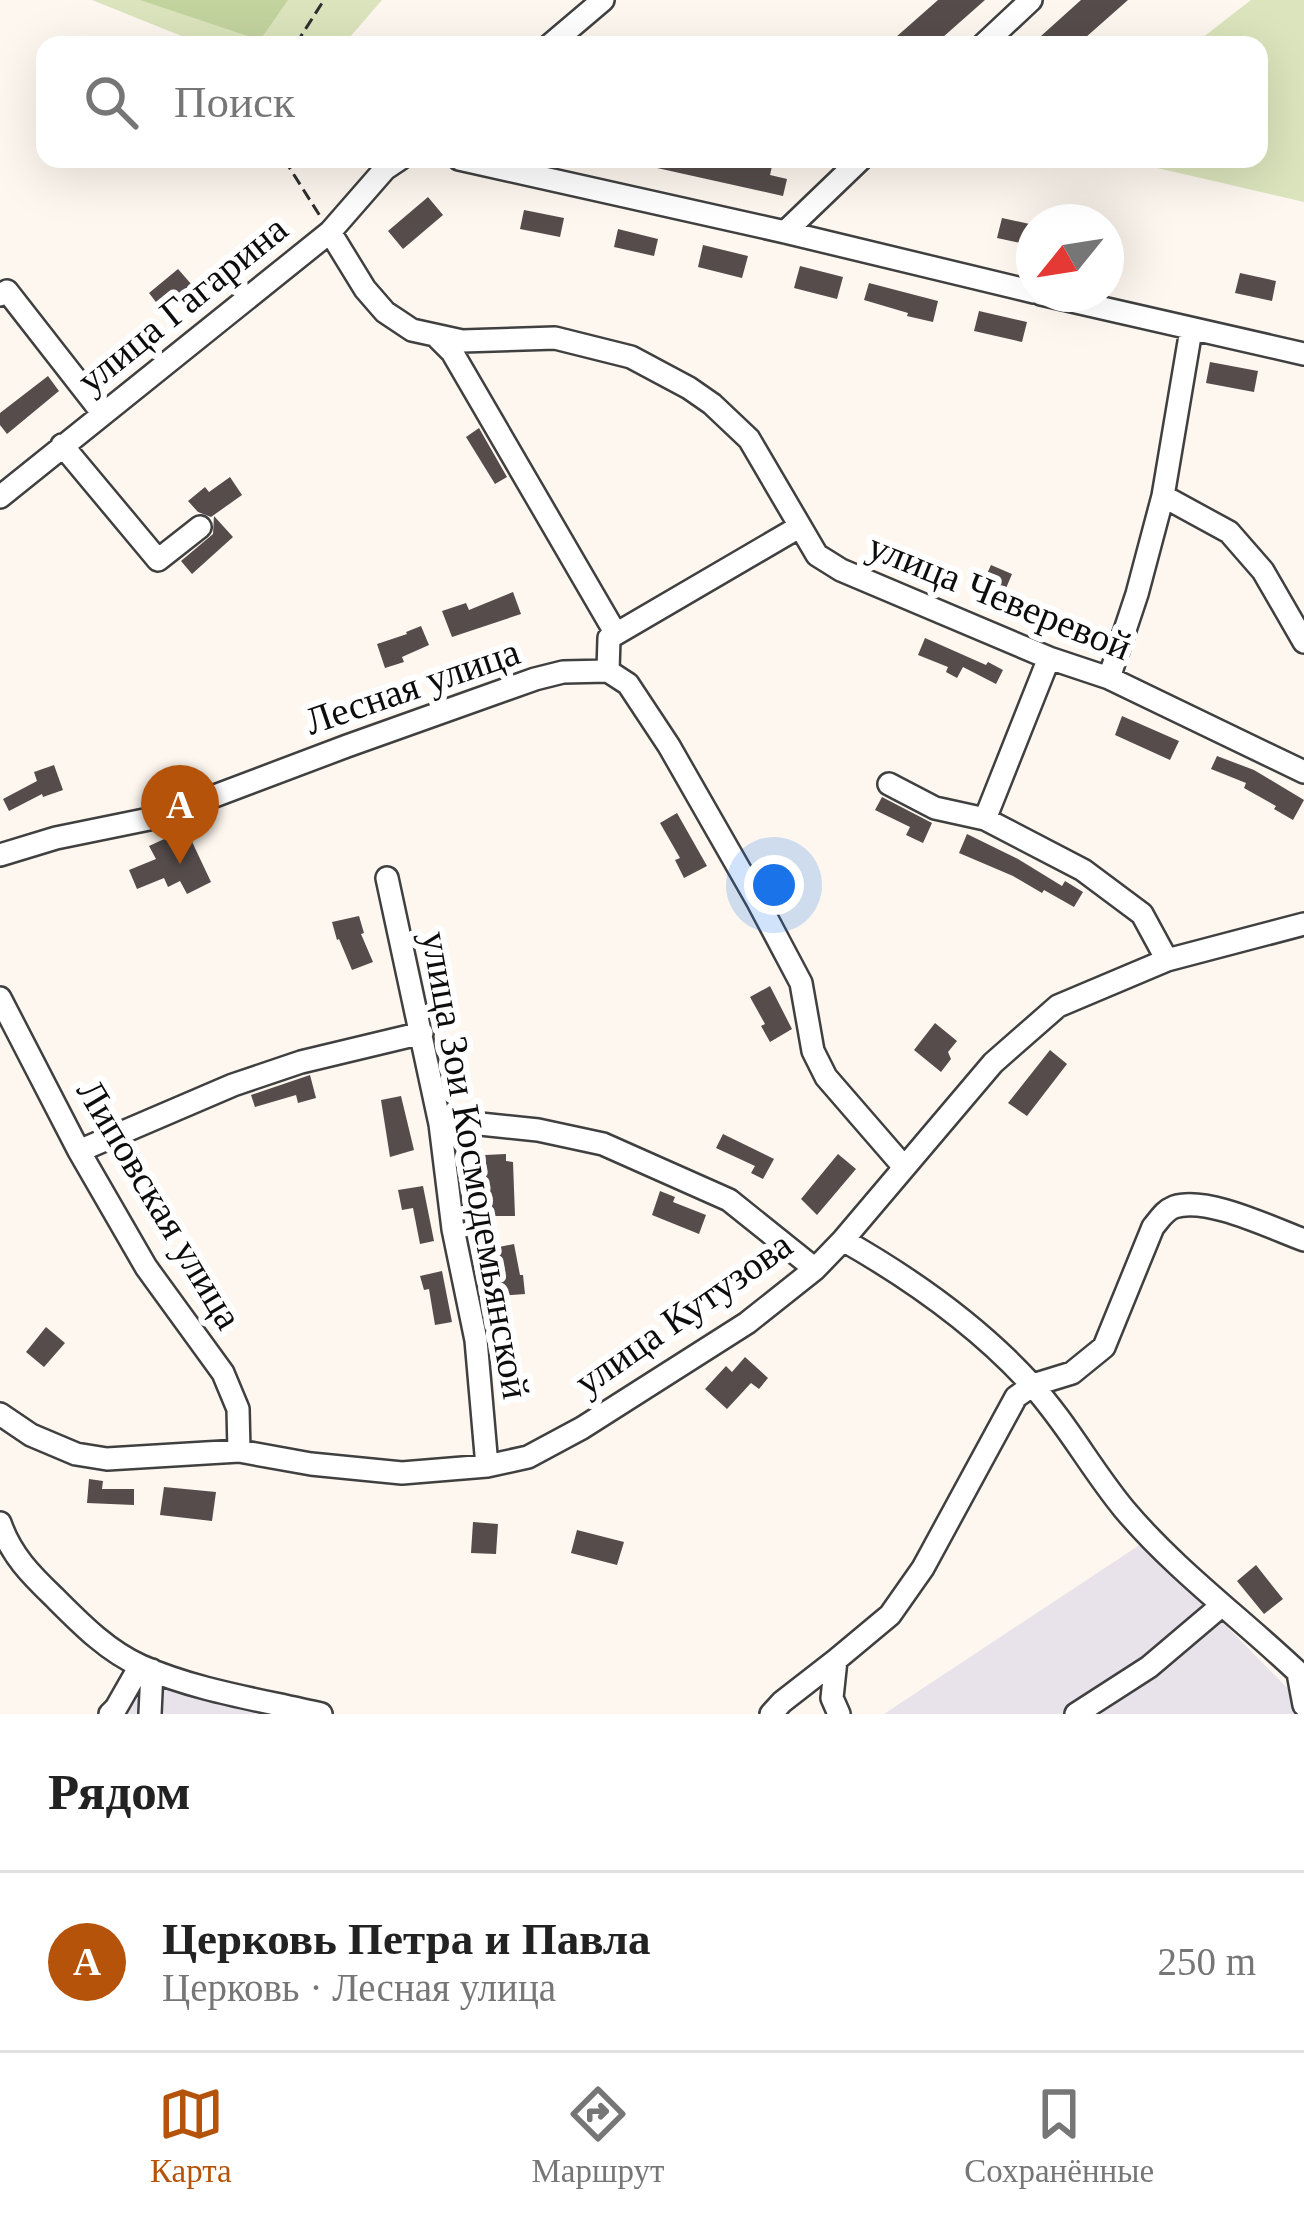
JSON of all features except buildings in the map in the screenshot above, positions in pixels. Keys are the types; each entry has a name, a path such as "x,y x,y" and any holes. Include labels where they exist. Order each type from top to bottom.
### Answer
{"street":[{"path":"561,36 604,0"},
{"path":"993,36 1031,0"},
{"name":"улица Гагарина","path":"0,496 330,232 386,168"},
{"path":"499,168 1016,288"},
{"path":"785,232 852,168"},
{"path":"330,232 365,289 386,312 412,330 438,338 452,352 616,634"},
{"path":"0,295 7,291 103,414"},
{"path":"1116,312 1304,354"},
{"path":"1109,678 1163,496 1191,330"},
{"name":"улица Чеверевой","path":"438,338 556,338 631,357 712,404 749,439 817,555 841,570 1049,658 1109,678 1304,772"},
{"path":"62,445 158,560 200,527"},
{"path":"1163,496 1229,532 1264,571 1304,642"},
{"path":"799,526 609,638 608,671 628,684 659,730 757,899 801,983 812,1051 826,1077 904,1167"},
{"path":"986,819 1049,658"},
{"name":"Лесная улица","path":"0,855 159,817 535,679 562,672 608,671"},
{"path":"889,784 934,808 986,819 1083,870 1142,914 1167,960"},
{"name":"улица Зои Космодемьянской","path":"387,878 440,1124 453,1229 476,1340 487,1466"},
{"name":"улица Кутузова","path":"0,1414 46,1442 106,1460 239,1451 402,1473 487,1466 528,1457 747,1323 814,1269 993,1063 1058,1006 1167,960 1304,923"},
{"name":"Липовская улица","path":"0,998 146,1267 223,1372 238,1409 239,1451"},
{"path":"79,1151 233,1085 301,1062 422,1033"},
{"path":"440,1124 538,1130 603,1144 729,1200 814,1269"},
{"path":"771,1714 890,1615 923,1568 1016,1397 1033,1385 1072,1373 1104,1347 1153,1227 1165,1212 1178,1205 1206,1205 1304,1240"},
{"path":"843,1240 984,1338 1033,1385 1125,1510 1221,1606 1301,1675 1304,1705"},
{"path":"0,1523 7,1544 26,1570 94,1637 146,1668 321,1714"},
{"path":"1076,1714 1149,1667 1221,1606"},
{"path":"836,1660 832,1698 839,1714"},
{"path":"110,1714 146,1668"},
{"path":"146,1668 150,1714"}],"path":[{"path":"301,36 324,0"},
{"path":"290,168 330,232"}],"shaded area":[{"path":"1144,1542 1304,1705 1304,1714 884,1714"},
{"path":"136,1682 302,1714 125,1714"}],"green space":[{"path":"92,0 382,0 351,36 182,36"},
{"path":"140,0 288,0 263,36 248,36"},
{"path":"1251,0 1304,0 1304,202 1157,168 1268,168 1268,36 1205,36"}],"place":[{"name":"Церковь Петра и Павла","path":"180,864"}]}
